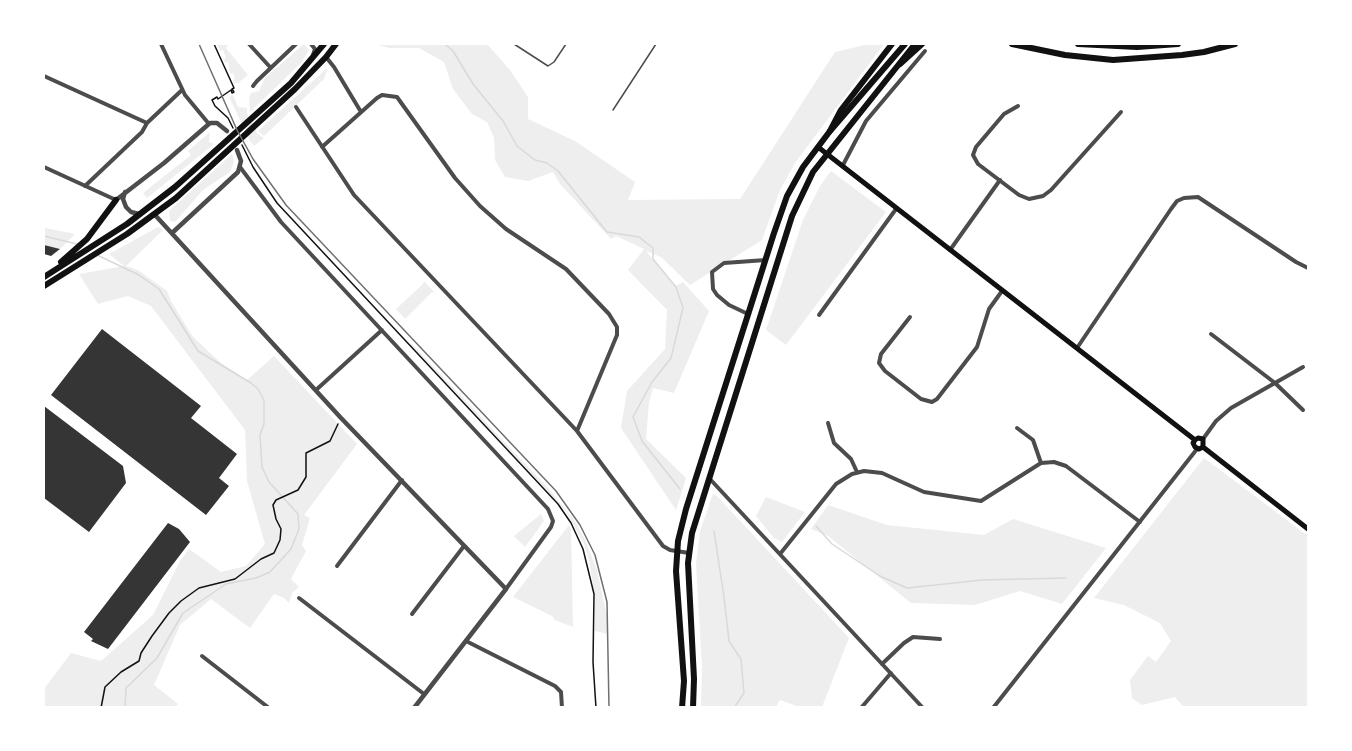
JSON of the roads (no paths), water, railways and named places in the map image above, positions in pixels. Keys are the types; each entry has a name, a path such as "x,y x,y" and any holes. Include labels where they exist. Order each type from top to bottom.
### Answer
{"main road":[{"path":"305,69 318,44"},
{"path":"44,277 75,254 100,241 175,187 305,69 324,44"},
{"path":"44,286 109,245 176,198 233,150 326,57 336,44"},
{"path":"830,131 841,110 892,44"},
{"path":"682,708 684,681 676,581 677,551 687,505 787,196 803,167 830,131 905,44"},
{"path":"693,708 689,553 697,515 792,216 813,172 826,153 915,44"},
{"path":"900,64 922,44"},
{"path":"1012,44 1065,55 1121,60 1182,56 1235,44"},
{"path":"1078,44 1137,47 1178,44"},
{"path":"818,147 1195,440 1198,438 1203,440 1200,448"},
{"path":"75,254 119,201"},
{"path":"1195,440 1194,445 1308,529"}],"street":[{"path":"161,44 182,90 209,124"},
{"path":"249,44 270,68"},
{"path":"253,86 296,44"},
{"path":"311,44 315,49 313,56"},
{"path":"843,165 866,121 926,51"},
{"path":"326,57 361,112"},
{"path":"44,76 147,123"},
{"path":"85,186 182,90"},
{"path":"322,147 382,95 397,97 455,178 480,206 506,229 566,269 614,320 617,327 615,342 577,431"},
{"path":"1018,106 1004,114 978,144 973,155 978,164 1023,197 1034,199 1051,190 1122,112"},
{"path":"296,107 364,206 577,431 663,546 689,553"},
{"path":"119,201 125,192 164,163 209,124 218,123 227,131"},
{"path":"172,233 236,175 241,161 233,150"},
{"path":"44,167 119,201 129,210 139,214"},
{"path":"240,167 281,222 552,515 551,527 414,708"},
{"path":"950,251 1000,180"},
{"path":"1077,349 1171,208 1177,201 1184,198 1198,197 1308,268"},
{"path":"819,315 896,209"},
{"path":"155,214 341,418 506,589"},
{"path":"748,315 729,305 717,295 713,289 712,272 724,263 766,260"},
{"path":"910,317 881,354 879,363 885,371 924,401 932,402 937,399 977,347 989,309 1002,291"},
{"path":"316,390 382,330"},
{"path":"1211,334 1275,383 1303,410"},
{"path":"1203,440 1216,422 1231,408 1303,367"},
{"path":"828,423 834,443 851,459 857,472"},
{"path":"1017,428 1033,440 1041,463"},
{"path":"993,708 1200,448"},
{"path":"780,554 836,484 857,472 876,472 924,492 981,501 1041,463 1054,462 1066,465 1140,522"},
{"path":"709,478 923,708"},
{"path":"337,566 402,480"},
{"path":"412,614 464,546"},
{"path":"299,598 424,694"},
{"path":"882,664 913,637 940,639"},
{"path":"466,641 558,688 562,708"},
{"path":"202,656 269,708"},
{"path":"861,708 891,673"}],"lane":[{"path":"514,44 550,66 566,44"},
{"path":"613,111 656,44"}],"waterway":[{"path":"445,44 453,51 473,84 503,121 517,146 535,160 547,163 558,171 607,232 639,237 653,248 653,259 676,287 683,308 671,358 652,382 633,417 642,441 680,489"},
{"path":"44,236 77,244"},
{"path":"97,255 139,275 159,289 198,351 258,389 264,400 264,424 260,435 262,467 269,482 298,514 299,529 291,549 270,572 256,578 226,584 183,613 157,658 126,688 125,708"},
{"path":"816,526 832,544 880,576 907,588 982,580 1066,578"},
{"path":"714,531 729,641 741,659 744,693 734,708"}],"tram line":[{"path":"199,44 237,130 253,159 286,205 556,491 580,525 595,555 607,602 609,708"}]}
